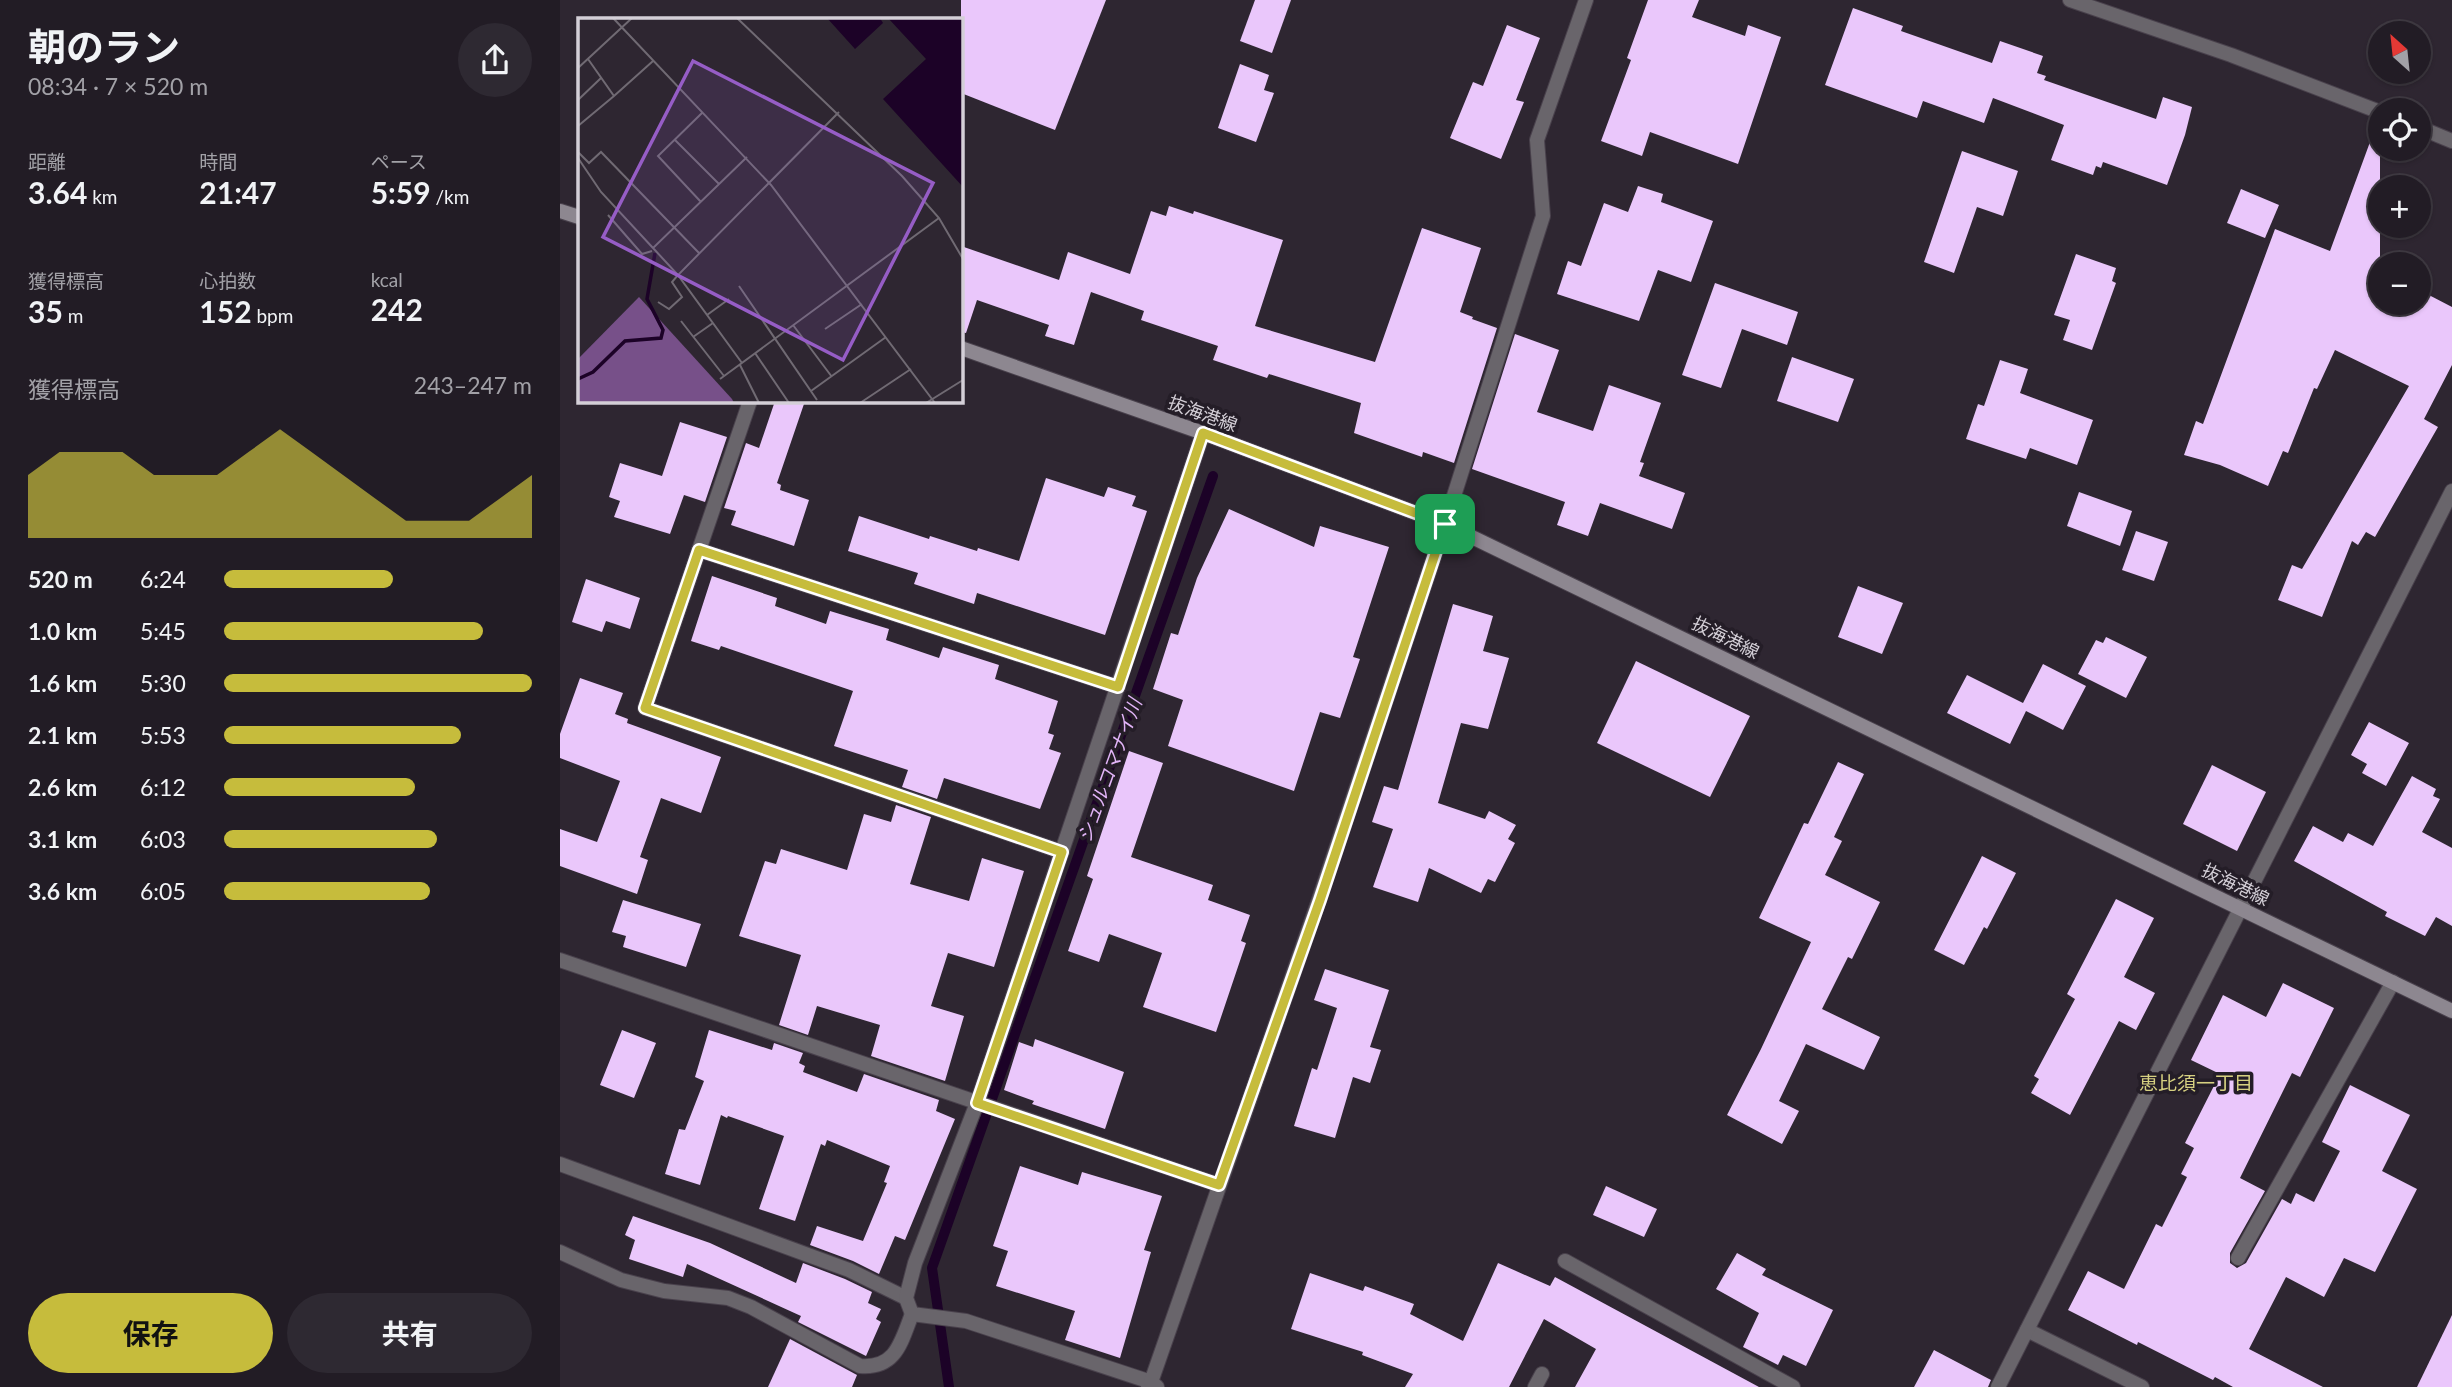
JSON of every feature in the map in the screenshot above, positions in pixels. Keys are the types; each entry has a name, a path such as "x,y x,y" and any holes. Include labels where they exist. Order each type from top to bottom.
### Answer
{"main road":[{"path":"560,211 578,217"},
{"name":"抜海港線","path":"962,348 1203,433 1445,524 2452,1011"}],"street":[{"path":"912,1314 967,1321 1152,1385 1219,1185 1320,900 1445,524 1543,216 1537,140 1586,0"},
{"path":"2070,0 2231,55 2368,107"},
{"path":"2431,132 2452,141"},
{"path":"750,402 645,708 1062,852"},
{"path":"560,1252 621,1280 664,1291 728,1298 751,1307 860,1366 874,1367 890,1360 901,1343 912,1314 906,1298 915,1263 977,1103 1203,433"},
{"path":"1998,1387 2452,491"},
{"path":"699,550 1118,687"},
{"path":"560,960 1219,1185"},
{"path":"2238,1258 2393,982"},
{"path":"560,1164 849,1269 906,1298"},
{"path":"1565,1261 1793,1387"},
{"path":"2026,1330 2142,1387"}],"building":[{"path":"961,0 1106,0 1055,130 962,93"},
{"path":"1255,0 1291,0 1272,53 1240,41"},
{"path":"1648,0 1699,0 1692,17 1745,36 1748,25 1781,37 1738,164 1650,132 1642,156 1601,141 1631,60 1627,58"},
{"path":"1853,8 1903,26 1901,31 1992,63 2000,41 2043,56 2037,73 2046,76 2044,80 2156,119 2163,97 2192,107 2167,185 2103,162 2101,168 2096,166 2093,175 2051,160 2064,125 1993,98 1984,123 1923,101 1917,118 1825,85"},
{"path":"1507,25 1540,38 1516,100 1524,102 1501,159 1450,138 1473,82 1483,86"},
{"path":"1240,64 1269,75 1264,90 1274,93 1256,142 1218,128"},
{"path":"2368,148 2368,161 2380,161 2380,175 2368,175 2368,238 2380,238 2380,252 2368,252 2368,315 2431,315 2431,296 2452,307 2452,365 2424,419 2438,427 2375,537 2366,532 2358,545 2352,541 2322,617 2278,600 2292,565 2302,569 2409,386 2335,350 2317,389 2314,388 2288,453 2283,451 2268,486 2220,465 2184,455 2196,421 2203,424 2275,229 2330,251"},
{"path":"1962,151 2018,171 2003,216 1977,207 1954,273 1924,262"},
{"path":"1638,186 1663,194 1661,202 1713,221 1691,282 1658,270 1639,321 1557,294 1568,261 1581,266 1604,203 1628,212"},
{"path":"2241,189 2279,205 2265,238 2227,223"},
{"path":"1169,206 1193,214 1194,211 1283,240 1255,326 1375,362 1422,228 1481,248 1460,312 1497,328 1454,463 1423,452 1422,457 1354,433 1361,403 1269,374 1267,378 1213,360 1218,346 1141,320 1144,311 1091,292 1074,345 1045,336 1049,325 977,300 966,333 962,332 962,246 1059,280 1068,252 1130,274 1151,211 1166,216"},
{"path":"2076,254 2116,268 2112,281 2116,283 2092,350 2063,340 2070,320 2054,315"},
{"path":"1715,283 1798,312 1787,345 1742,329 1721,388 1682,375"},
{"path":"1515,334 1559,350 1537,412 1593,431 1609,385 1661,403 1640,462 1644,463 1639,476 1685,493 1672,529 1600,503 1588,536 1557,525 1565,502 1472,469"},
{"path":"1792,357 1854,379 1838,422 1777,401"},
{"path":"2000,360 2028,369 2020,393 2093,420 2077,465 2030,448 2026,459 1966,439 1978,404 1984,406"},
{"path":"775,402 805,402 777,483 781,485 780,490 809,500 794,546 731,525 736,511 724,508 746,443 759,448"},
{"path":"680,422 727,437 705,502 684,495 670,534 614,517 620,501 609,497 620,463 662,476"},
{"path":"1046,478 1104,497 1108,487 1136,496 1132,506 1147,511 1105,635 977,593 974,604 914,584 918,573 848,551 859,516 929,539 930,536 1019,561"},
{"path":"2079,492 2132,511 2120,546 2067,526"},
{"path":"1229,509 1314,547 1320,526 1389,547 1353,657 1360,659 1340,718 1320,712 1294,791 1168,746 1183,700 1153,689 1171,633 1178,635 1197,578"},
{"path":"2136,531 2168,542 2154,581 2122,570"},
{"path":"712,576 777,598 775,606 826,624 830,611 889,629 886,640 939,658 943,647 999,665 995,679 1058,701 1048,733 1054,735 1049,749 1061,753 1040,809 944,778 937,799 902,787 908,770 834,746 853,691 721,646 719,650 691,641"},
{"path":"586,579 640,598 630,629 606,621 602,632 572,622"},
{"path":"1858,586 1903,603 1882,654 1838,637"},
{"path":"1453,604 1493,616 1483,651 1509,658 1488,729 1461,723 1438,803 1485,819 1489,811 1516,825 1508,839 1515,843 1495,882 1488,879 1481,893 1429,868 1418,902 1373,887 1393,829 1372,822 1384,786 1398,790"},
{"path":"2106,637 2147,657 2126,698 2078,674 2096,640 2103,643"},
{"path":"1636,661 1750,716 1710,797 1597,743"},
{"path":"2043,664 2086,686 2063,730 2026,711 2010,744 1947,713 1967,675 2023,703"},
{"path":"580,678 623,693 615,714 628,719 627,723 721,757 701,813 661,798 640,857 648,860 637,894 560,866 560,829 597,842 620,781 560,758 560,734"},
{"path":"2369,722 2409,743 2386,786 2362,773 2367,764 2351,755"},
{"path":"1129,751 1163,763 1131,857 1213,885 1208,900 1250,915 1241,941 1246,943 1216,1032 1143,1007 1162,953 1109,934 1099,962 1068,951 1093,879 1087,876"},
{"path":"1838,762 1864,774 1834,837 1842,841 1825,875 1880,902 1852,959 1848,957 1822,1009 1880,1037 1864,1070 1806,1044 1779,1101 1799,1111 1782,1144 1727,1115 1811,942 1759,918 1804,823 1808,824"},
{"path":"2212,765 2266,792 2237,851 2183,824"},
{"path":"2412,776 2436,789 2433,796 2440,799 2422,832 2452,848 2452,926 2436,917 2425,936 2385,916 2387,912 2294,861 2313,826 2343,842 2348,833 2373,846"},
{"path":"896,805 931,817 910,884 969,901 982,858 1024,871 994,967 948,953 931,1006 964,1016 945,1081 871,1056 880,1025 817,1006 808,1035 779,1025 801,955 739,936 765,861 776,864 781,849 847,870 864,814 891,822"},
{"path":"1982,856 2016,873 1987,929 1984,927 1964,965 1934,950"},
{"path":"2116,899 2154,918 2124,977 2155,993 2136,1030 2119,1021 2070,1115 2031,1093 2039,1079 2034,1076 2075,999 2067,994"},
{"path":"623,900 701,924 686,967 623,947 626,936 612,932"},
{"path":"1325,969 1389,990 1370,1047 1381,1050 1370,1083 1353,1077 1335,1138 1294,1126 1312,1068 1317,1070 1337,1008 1314,1000"},
{"path":"2283,983 2334,1008 2300,1077 2292,1073 2240,1178 2265,1191 2230,1253 2230,1263 2237,1268 2246,1263 2282,1199 2291,1204 2296,1193 2314,1202 2340,1151 2322,1142 2350,1085 2410,1115 2382,1171 2417,1189 2375,1272 2344,1258 2324,1297 2286,1277 2249,1349 2323,1387 2233,1387 2215,1377 2213,1380 2138,1342 2137,1345 2068,1310 2088,1271 2124,1289 2156,1224 2162,1227 2187,1177 2181,1174 2194,1148 2185,1143 2220,1074 2191,1060 2223,995 2266,1017"},
{"path":"622,1030 656,1043 634,1098 600,1085"},
{"path":"709,1030 772,1050 774,1043 803,1053 799,1063 805,1066 803,1072 857,1092 864,1074 939,1100 936,1111 955,1119 905,1240 895,1236 879,1274 810,1245 817,1226 863,1241 887,1183 884,1182 890,1166 827,1140 825,1146 821,1144 795,1221 759,1209 784,1136 721,1115 700,1185 665,1174 679,1129 685,1130 704,1081 695,1077"},
{"path":"1035,1039 1124,1072 1105,1129 1032,1104 1034,1101 1004,1090 1019,1042 1033,1047"},
{"path":"1020,1166 1078,1185 1082,1172 1162,1196 1144,1250 1151,1252 1120,1358 1065,1340 1075,1311 996,1286 1008,1251 993,1246"},
{"path":"1606,1186 1657,1209 1644,1237 1593,1215"},
{"path":"633,1216 710,1243 796,1283 803,1263 872,1292 868,1303 881,1309 876,1319 881,1322 866,1356 798,1322 801,1316 687,1264 683,1277 629,1259 635,1240 625,1235"},
{"path":"1737,1253 1766,1269 1762,1275 1833,1310 1806,1366 1783,1355 1778,1365 1743,1347 1759,1313 1716,1289"},
{"path":"1498,1263 1550,1286 1555,1277 1759,1387 1575,1387 1596,1349 1544,1319 1509,1387 1405,1387 1413,1374 1362,1355 1363,1352 1291,1329 1310,1273 1363,1291 1365,1286 1414,1304 1410,1314 1463,1341"},
{"path":"2452,1315 2452,1387 2417,1387"},
{"path":"790,1339 857,1375 852,1387 768,1387"},
{"path":"1934,1350 1991,1380 1988,1387 1914,1387"}],"waterway":[{"name":"シュルコマナイ川","path":"949,1387 932,1268 1213,476"}],"district":[{"name":"恵比須一丁目","path":"2196,1082"}],"route":[{"path":"1203,433 1445,524 1320,900 1219,1185 977,1103 1062,852 645,708 699,550 1118,687 1203,433"}]}
